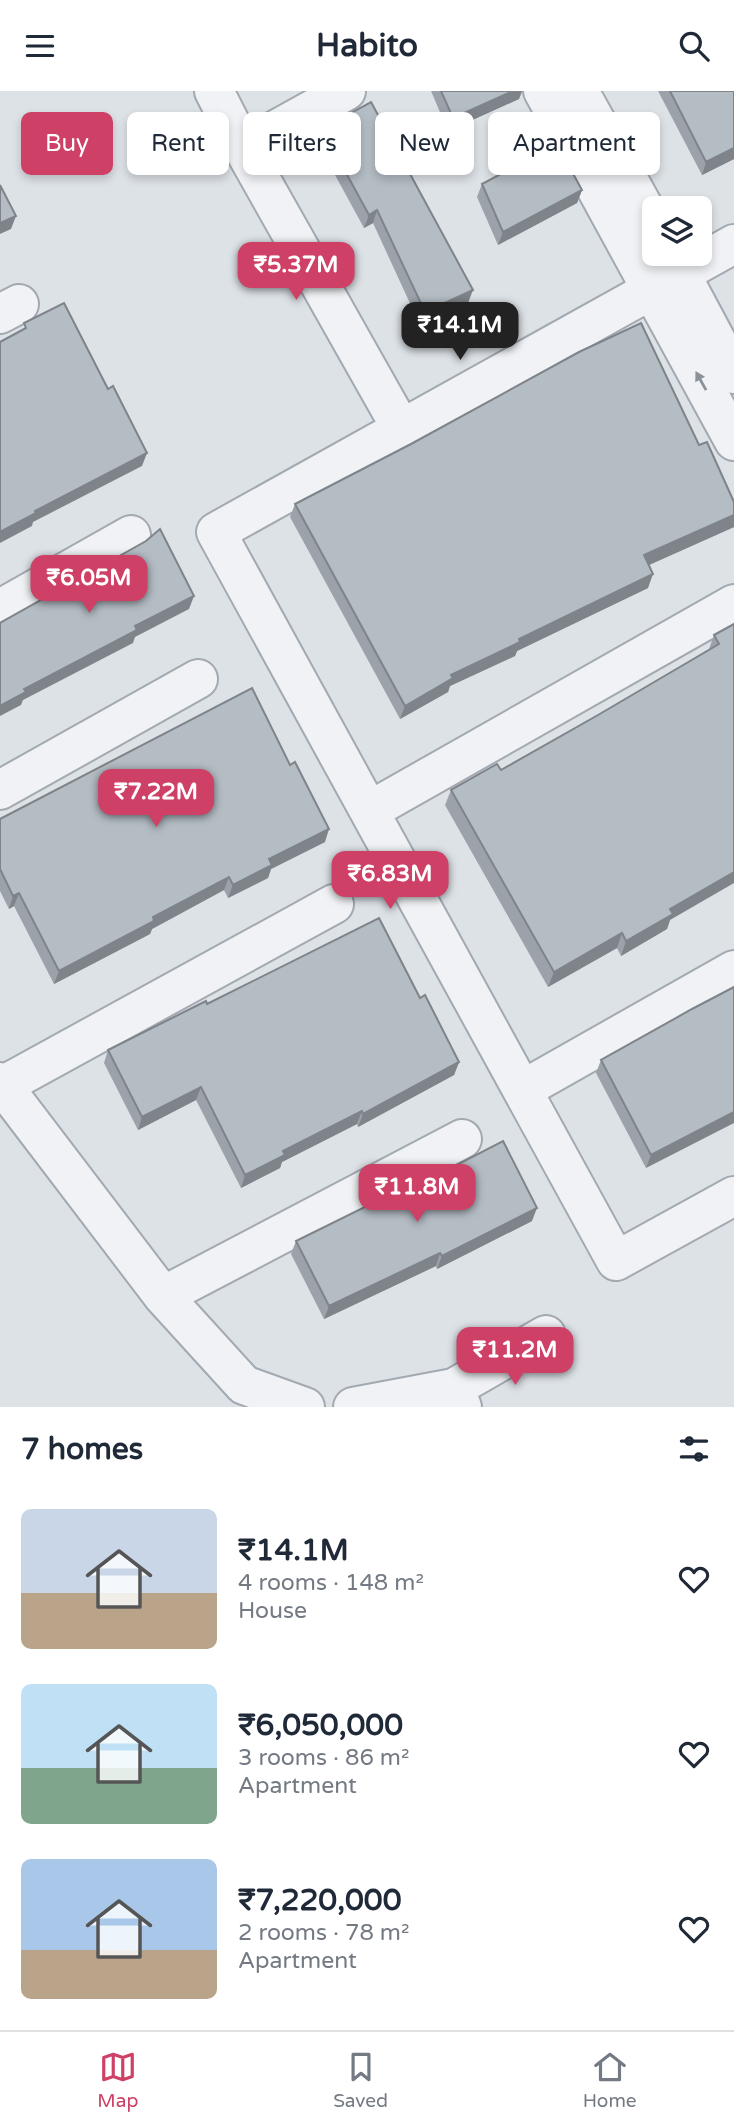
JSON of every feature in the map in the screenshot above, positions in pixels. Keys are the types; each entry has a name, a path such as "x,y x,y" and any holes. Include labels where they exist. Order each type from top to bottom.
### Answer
{"street":[{"path":"214,91 243,148"},
{"path":"308,112 346,91"},
{"path":"543,91 734,374"},
{"path":"579,91 642,204"},
{"path":"258,175 401,428"},
{"path":"734,244 667,273 216,532 616,1261 734,1196"},
{"path":"667,273 734,441"},
{"path":"0,609 131,535"},
{"path":"369,811 734,604"},
{"path":"0,790 198,679"},
{"path":"305,1407 244,1385 163,1296 1,1084 334,904"},
{"path":"522,1090 734,970"},
{"path":"163,1296 462,1139"},
{"path":"353,1407 458,1398 546,1335"}],"building":[{"path":"441,91 513,91 466,112 450,112"},
{"path":"670,91 734,91 734,148 706,162"},
{"path":"371,102 376,112 375,175 411,175 473,290 425,312 377,210 369,215 347,175 361,175 361,112 353,112"},
{"path":"499,175 574,175 582,190 503,232 482,184"},
{"path":"0,185 16,216 0,223"},
{"path":"64,303 108,389 113,386 147,453 0,532 0,342 26,328 24,323"},
{"path":"641,323 699,445 707,442 734,502 734,515 644,555 653,574 451,675 453,678 405,706 295,504 579,352"},
{"path":"160,529 194,596 135,626 137,630 24,689 26,692 0,706 0,623 146,541"},
{"path":"734,624 734,872 670,909 673,914 626,941 622,933 554,972 451,790 497,764 501,770 598,715 719,644 714,635"},
{"path":"252,688 290,765 295,762 329,829 269,859 272,865 233,885 229,877 153,917 154,921 59,971 19,893 13,896 0,869 0,819"},
{"path":"379,918 420,998 425,995 459,1062 363,1114 362,1111 283,1151 285,1155 245,1175 201,1087 142,1117 108,1050"},
{"path":"734,987 734,1112 651,1155 601,1060"},
{"path":"503,1141 537,1208 442,1256 440,1253 329,1306 296,1241 395,1192 397,1196"}]}
